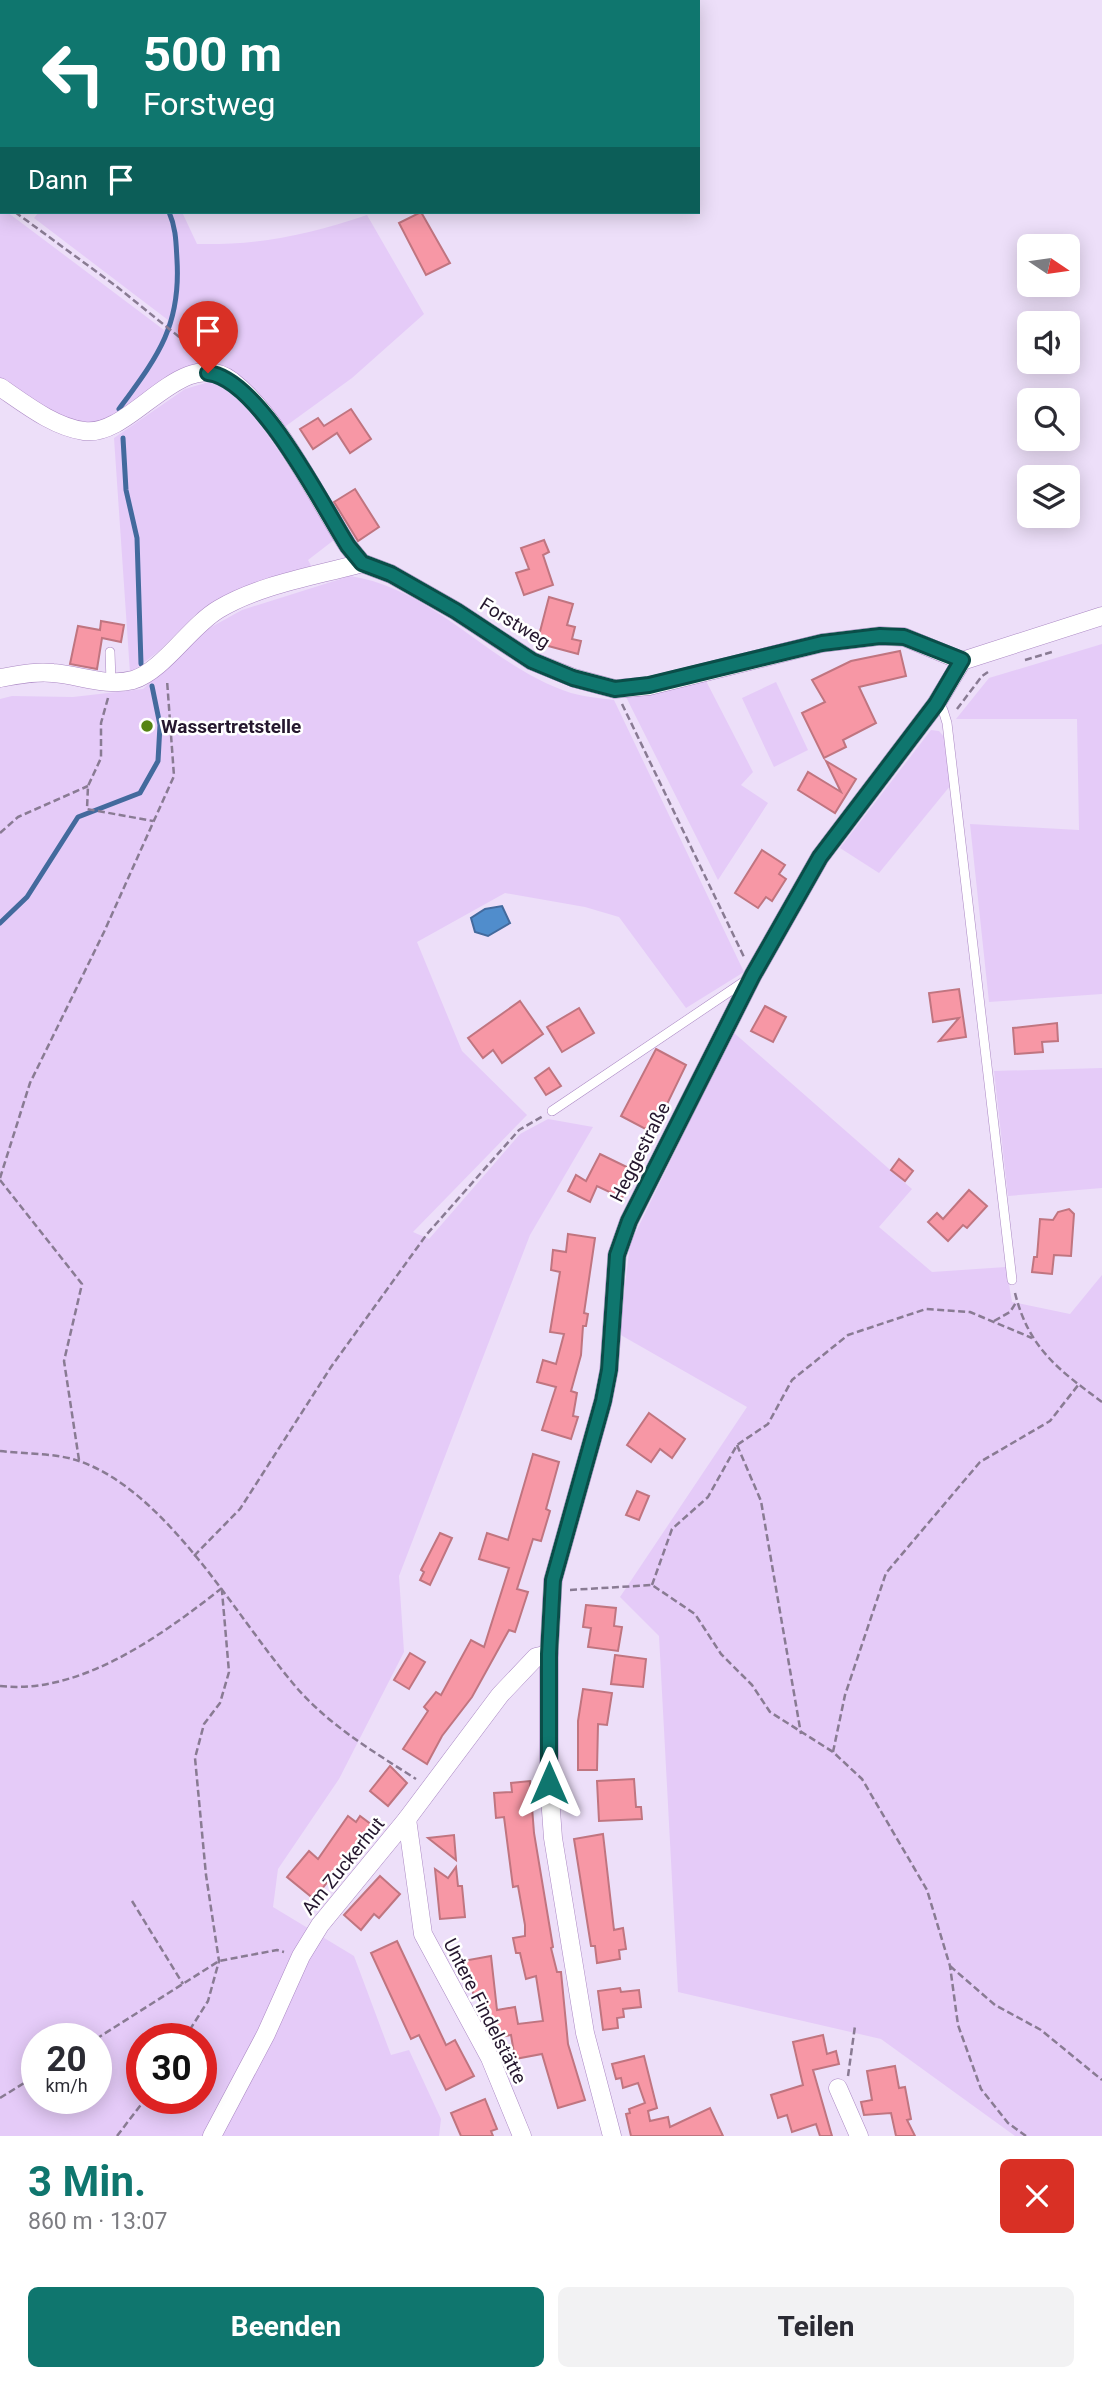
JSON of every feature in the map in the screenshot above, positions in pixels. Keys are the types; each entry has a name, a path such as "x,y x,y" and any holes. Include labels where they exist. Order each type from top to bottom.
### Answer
{"street":[{"path":"0,387 39,413 87,432 102,429 118,421 185,377 219,374 231,380 269,420 348,546 362,563 271,589 221,608 201,621 164,657 136,679 111,682 39,672 0,678"},
{"name":"Forstweg","path":"362,563 391,574 445,605 532,661 573,678 615,689 649,685 822,643 880,636 904,637 962,660"},
{"path":"962,660 1102,616"},
{"name":"Heggestraße","path":"612,2136 585,2033 553,1838 549,1783 549,1654 553,1590 607,1381 617,1255 629,1221 753,975 820,857 936,704 962,660"},
{"name":"Am Zuckerhut","path":"212,2136 266,2034 301,1956 320,1925 431,1789 500,1695 536,1657 549,1654"},
{"name":"Untere Findelstätte","path":"407,1819 423,1934 490,2058 522,2136"},
{"path":"842,2096 859,2136"}],"lane":[{"path":"110,652 111,682"},
{"path":"936,704 943,710 947,723 1012,1280"},
{"path":"552,1111 753,975"}],"path":[{"path":"18,214 195,347 219,374"},
{"path":"1021,661 1056,650"},
{"path":"79,1461 64,1361 82,1284 0,1179 30,1083 104,932 174,776 164,657"},
{"path":"947,723 982,676 994,668"},
{"path":"111,682 101,723 101,758 88,786 88,809 153,821"},
{"path":"615,689 753,975"},
{"path":"0,833 18,817 88,786"},
{"path":"194,1556 240,1508 331,1367 427,1234 519,1130 552,1111"},
{"path":"1012,1280 1017,1301 1032,1338 1050,1362 1102,1402"},
{"path":"993,1322 1010,1312 1017,1301"},
{"path":"652,1586 672,1529 708,1497 737,1445 768,1424 792,1380 848,1335 926,1309 970,1312 1032,1338"},
{"path":"833,1752 845,1695 886,1573 980,1462 1050,1421 1079,1384"},
{"path":"737,1445 761,1502 801,1734"},
{"path":"0,1451 79,1461 136,1491 222,1588 291,1682 336,1727 431,1789"},
{"path":"553,1590 652,1586 695,1614 721,1654 752,1685 770,1712 833,1752 862,1779 927,1890 950,1966 958,2025 981,2089 1008,2123 1027,2136"},
{"path":"0,1686 41,1685 104,1666 167,1631 222,1588"},
{"path":"194,2023 208,2001 219,1961 206,1875 195,1758 204,1724 220,1703 229,1672 222,1588"},
{"path":"132,1901 183,1984"},
{"path":"112,2029 219,1961 277,1950 301,1956"},
{"path":"950,1966 995,2005 1041,2031 1102,2080"},
{"path":"842,2096 855,2026"},
{"path":"0,2098 21,2085"},
{"path":"117,2136 134,2114"}],"shaded area":[{"path":"0,214 10,214 164,330 168,320 34,218 37,214 183,214 197,244 264,241 367,215 424,314 352,378 279,431 222,369 104,421 89,422 75,420 49,410 0,378"},
{"path":"212,381 228,390 262,427 334,540 308,560 313,569 237,593 196,614 159,651 130,673 114,438 185,389"},
{"path":"350,576 381,584 409,596 514,666 542,681 571,693 614,700 744,972 686,1008 619,917 585,907 505,893 417,942 462,1051 527,1115 413,1232 429,1239 520,1134 548,1119 593,1127 530,1235 399,1576 404,1652 339,1779 278,1869 273,1907 354,1956 391,2055 409,2050 441,2119 439,2136 0,2136 0,699 12,696 73,697 143,689 204,631 242,610"},
{"path":"1102,644 1102,994 989,1002 970,824 1079,830 1077,719 956,719 989,678"},
{"path":"705,679 753,772 741,785 768,803 718,880 625,695"},
{"path":"776,682 808,750 774,767 742,698"},
{"path":"931,730 939,731 944,737 950,786 879,873 840,848"},
{"path":"733,1032 912,1189 879,1227 932,1272 1006,1267 1012,1302 1070,1314 1102,1275 1102,2136 1015,2136 881,2039 678,1992 659,1636 620,1597 747,1407 619,1334 630,1244"},
{"path":"1102,1068 1102,1188 1008,1196 994,1071"}],"water":[{"path":"502,906 510,923 488,936 475,932 471,918 485,909"}],"building":[{"path":"422,214 450,263 426,275 399,223"},
{"path":"351,409 371,439 350,453 337,433 313,449 300,429 318,418 324,426"},
{"path":"355,489 379,527 358,541 334,502"},
{"path":"544,540 549,552 543,555 553,585 524,595 516,573 529,569 521,548"},
{"path":"549,597 573,604 567,625 575,627 572,639 581,641 578,654 537,643"},
{"path":"101,621 124,625 121,642 102,638 97,669 70,664 78,626 100,630"},
{"path":"900,651 906,676 859,687 876,723 843,740 846,747 824,758 802,713 825,702 812,680 851,661"},
{"path":"826,761 856,779 835,813 798,790 808,772 841,792"},
{"path":"762,850 785,865 779,874 786,879 772,901 766,897 758,908 735,893"},
{"path":"959,989 966,1037 939,1041 959,1018 933,1022 929,993"},
{"path":"520,1001 543,1034 502,1063 493,1050 483,1058 468,1038"},
{"path":"765,1006 786,1017 773,1042 751,1031"},
{"path":"579,1008 594,1033 562,1052 547,1027"},
{"path":"1057,1023 1058,1041 1042,1042 1043,1052 1015,1054 1013,1028"},
{"path":"656,1049 686,1065 653,1133 621,1116"},
{"path":"549,1068 561,1086 546,1095 535,1078"},
{"path":"600,1154 635,1171 622,1198 597,1186 590,1202 568,1191 576,1175 586,1181"},
{"path":"899,1159 913,1171 905,1181 891,1170"},
{"path":"969,1190 987,1206 967,1228 963,1225 948,1241 928,1222 937,1213 943,1219"},
{"path":"1069,1209 1074,1214 1071,1256 1054,1255 1052,1274 1032,1272 1034,1257 1037,1257 1040,1219 1053,1220 1058,1212"},
{"path":"568,1234 595,1238 584,1313 588,1314 586,1326 583,1326 581,1355 571,1391 577,1393 573,1416 578,1417 571,1439 542,1430 556,1387 537,1382 543,1360 556,1364 564,1334 550,1332 560,1272 551,1270 553,1250 566,1252"},
{"path":"649,1413 685,1439 672,1458 660,1449 651,1462 627,1445"},
{"path":"533,1454 559,1462 546,1509 550,1511 541,1541 533,1539 517,1589 528,1592 515,1632 509,1630 472,1697 442,1736 427,1764 403,1749 428,1711 424,1707 436,1692 441,1695 471,1640 484,1647 509,1568 479,1559 487,1533 508,1540"},
{"path":"637,1491 649,1496 639,1520 626,1515"},
{"path":"440,1533 452,1538 430,1585 420,1580 424,1572 421,1570"},
{"path":"586,1605 616,1608 614,1626 622,1627 618,1651 588,1647 591,1628 583,1627"},
{"path":"410,1653 425,1662 409,1689 394,1680"},
{"path":"615,1655 646,1659 643,1687 611,1684"},
{"path":"583,1689 612,1693 607,1725 598,1724 597,1770 578,1770 578,1721"},
{"path":"390,1766 407,1783 388,1806 370,1791"},
{"path":"634,1779 636,1807 641,1807 642,1819 599,1821 597,1781"},
{"path":"530,1781 534,1833 553,1947 551,1948 557,1972 561,1972 568,2044 585,2100 558,2108 542,2054 515,2059 511,2035 493,2038 491,2027 486,2027 484,2023 480,1999 474,1999 472,1985 467,1986 463,1961 491,1956 497,2010 515,2007 518,2024 543,2021 536,1976 526,1979 520,1953 516,1953 513,1938 525,1936 525,1925 518,1886 513,1887 504,1817 496,1818 494,1793 512,1792 511,1783"},
{"path":"348,1816 356,1822 360,1816 372,1825 314,1899 287,1877 309,1851 318,1859"},
{"path":"603,1834 614,1930 623,1928 626,1949 619,1950 620,1959 597,1963 595,1946 591,1946 574,1839"},
{"path":"454,1835 456,1860 428,1838"},
{"path":"456,1867 458,1886 462,1886 465,1917 440,1919 435,1869 448,1878"},
{"path":"380,1876 400,1894 379,1918 374,1914 361,1930 344,1915"},
{"path":"397,1941 446,2045 455,2040 474,2076 446,2090 419,2035 411,2039 371,1953"},
{"path":"620,1988 621,1992 639,1990 641,2007 623,2009 624,2017 617,2018 618,2028 603,2030 598,1991"},
{"path":"823,2035 827,2054 836,2051 839,2064 813,2070 832,2136 820,2136 816,2124 792,2132 787,2115 778,2118 771,2095 803,2085 793,2042"},
{"path":"644,2056 657,2108 648,2111 650,2121 668,2117 670,2127 710,2108 723,2136 631,2136 626,2114 630,2113 629,2109 645,2103 638,2083 623,2088 621,2078 616,2079 612,2064"},
{"path":"895,2066 899,2088 905,2087 911,2119 907,2120 915,2136 896,2136 891,2113 864,2115 861,2102 872,2100 867,2071"},
{"path":"485,2099 497,2129 491,2131 493,2136 461,2136 451,2113"}],"waterway":[{"path":"119,409 155,357 164,340 175,304 177,260 170,214"},
{"path":"123,438 126,490 137,538 141,664"},
{"path":"0,923 27,897 78,817 140,793 158,761 160,725 152,686"}],"place":[{"name":"Wassertretstelle","path":"147,726"}],"route":[{"path":"208,373 219,374 231,380 269,420 348,546 362,563 391,574 456,611 532,661 573,678 615,689 649,685 822,643 880,636 904,637 962,660 936,704 820,857 753,975 629,1221 617,1255 609,1370 603,1401 553,1580 549,1654 549,1783"}]}
